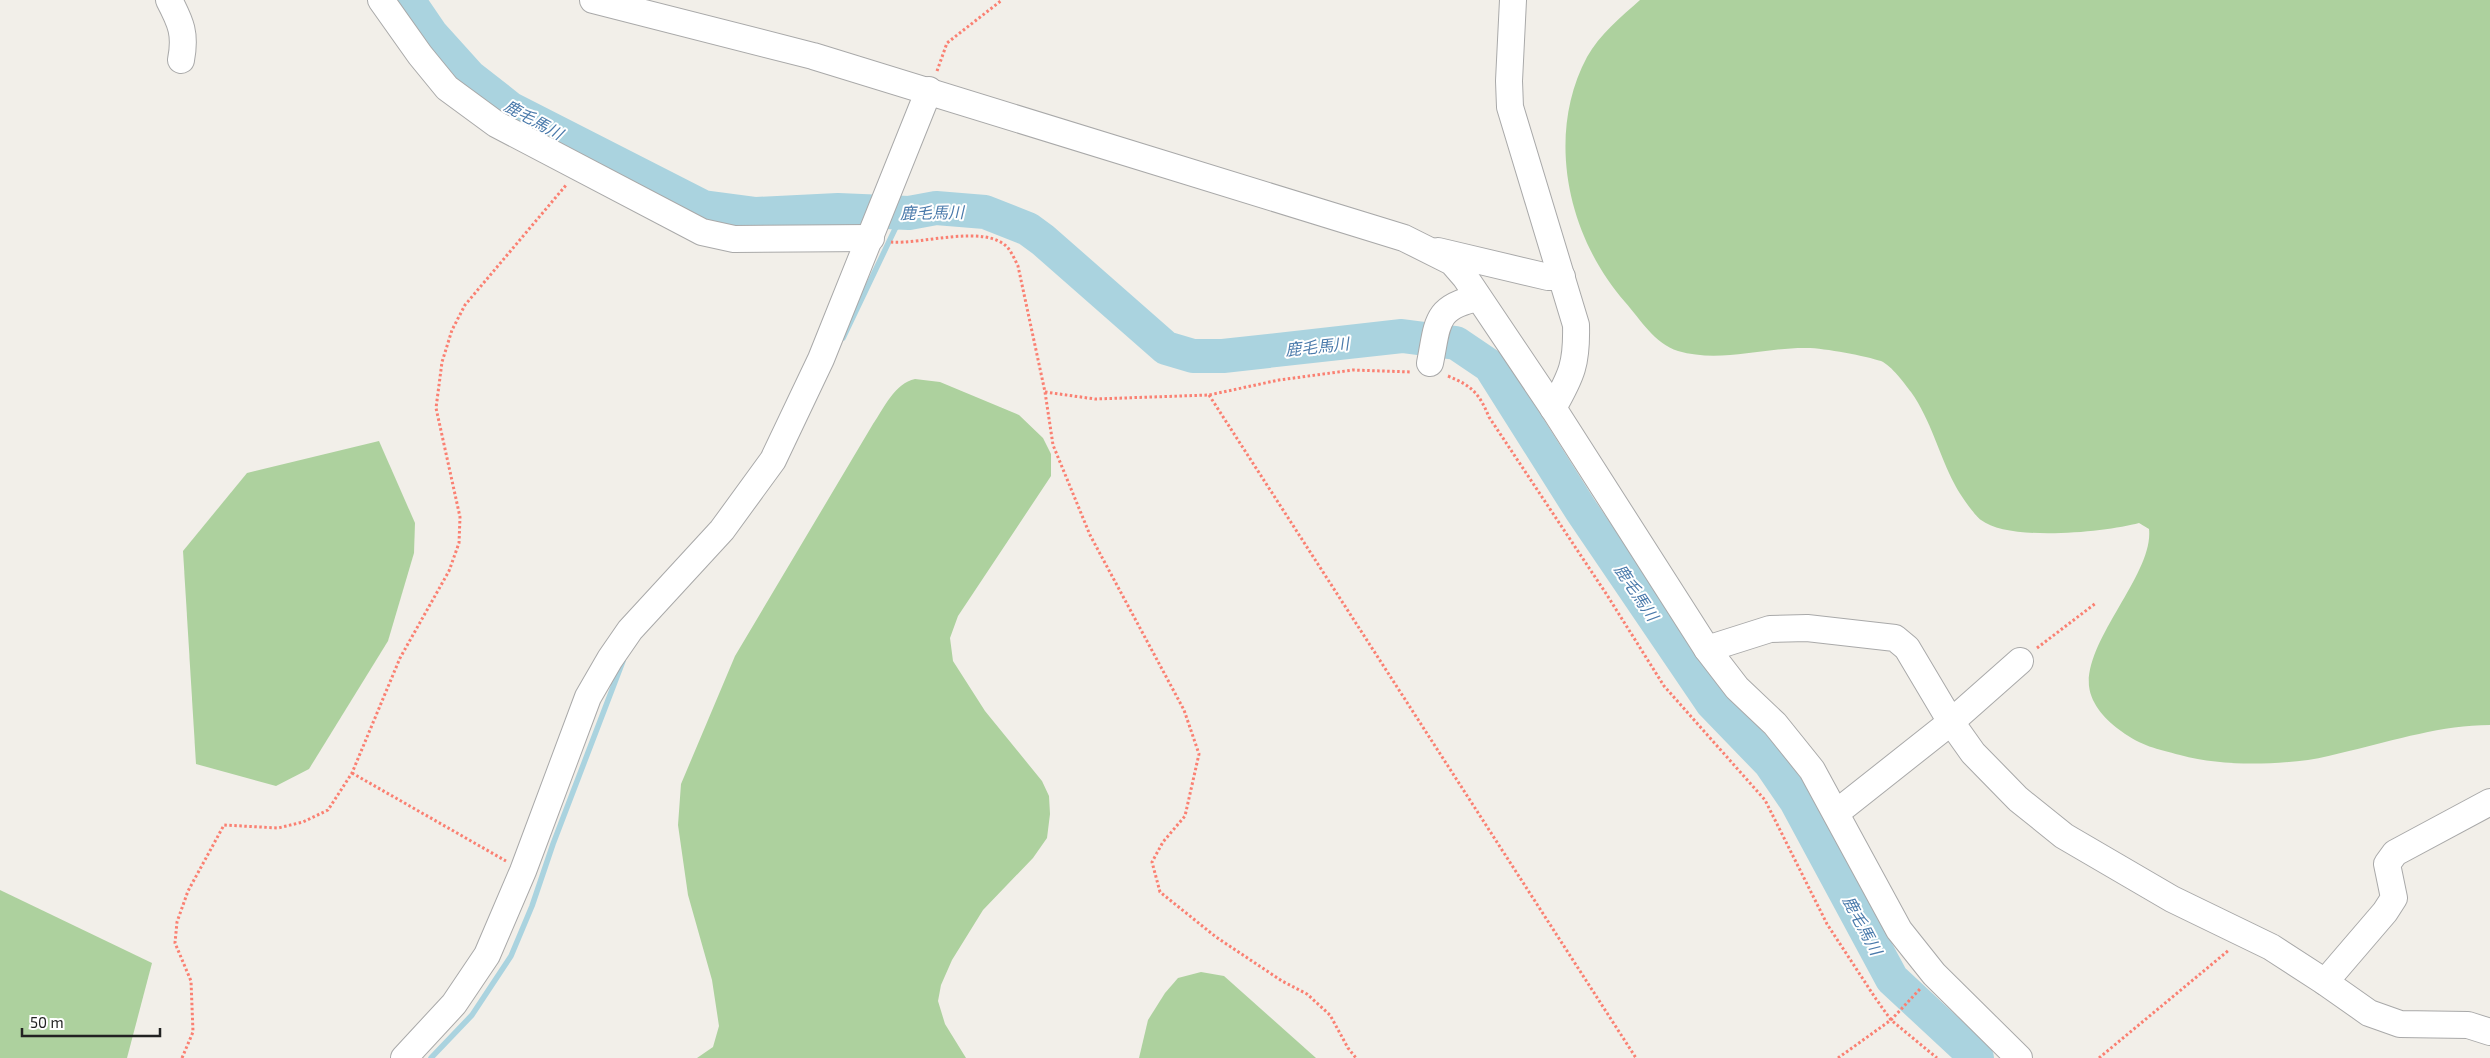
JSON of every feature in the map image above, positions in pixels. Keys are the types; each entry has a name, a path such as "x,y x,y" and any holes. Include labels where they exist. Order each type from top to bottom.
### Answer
{"street":[{"path":"169,0 180,21 185,41 181,60"},
{"path":"381,0 420,55 447,88 496,124 702,232 734,239 877,236"},
{"path":"593,0 813,56 929,90 1404,238 1430,249 1452,262 1553,408 1707,649 1737,688 1775,724 1812,770 1899,930 1916,955 2019,1058"},
{"path":"1513,0 1509,81 1510,107 1576,325 1577,354 1570,378 1553,408"},
{"path":"404,1058 454,1004 487,956 523,870 588,697 610,658 630,630 722,530 773,460 877,236 888,194 929,90"},
{"path":"1430,249 1548,277 1562,277"},
{"path":"1429,368 1439,321 1445,310 1459,302 1478,298"},
{"path":"1707,649 1770,629 1807,628 1895,638 1907,648 1951,722 1979,760 2018,799 2064,836 2172,899 2271,947 2369,1013 2400,1024 2468,1025 2490,1032"},
{"path":"1836,813 1951,722 2020,661"},
{"path":"2325,982 2385,912 2394,898 2387,864 2395,853 2490,802"}],"path":[{"path":"929,90 947,43 1002,0"},
{"path":"182,1058 193,1032 191,981 176,943 177,922 188,891 224,825 278,828 303,822 328,810 352,774 400,658 449,571 460,543 460,516 436,408 442,362 452,330 464,305 546,206 581,168"},
{"path":"877,236 908,244 957,236 989,238 1008,248 1018,266 1045,392 1053,445 1090,535 1144,640 1184,710 1199,754 1185,816 1163,842 1152,862 1160,892 1216,937 1282,981 1307,994 1330,1015 1348,1048 1356,1058"},
{"path":"1045,392 1095,399 1209,395 1279,380 1353,370 1429,368 1464,383 1480,396 1488,417 1607,595 1664,686 1765,800 1827,924 1891,1020 1937,1058"},
{"path":"1209,395 1636,1058"},
{"path":"2020,661 2096,603"},
{"path":"352,774 523,870"},
{"path":"2099,1058 2246,935"},
{"path":"1838,1058 1891,1020 1922,987"}],"green space":[{"path":"1640,0 2490,0 2490,725 2437,730 2318,758 2276,763 2244,764 2196,759 2142,744 2121,731 2105,717 2096,706 2089,686 2091,668 2097,648 2141,565 2148,546 2149,529 2139,523 2082,532 2035,533 1994,527 1981,520 1967,504 1955,485 1918,403 1898,375 1881,361 1843,352 1811,348 1709,356 1678,351 1662,343 1642,323 1605,276 1589,247 1577,217 1569,185 1566,152 1567,119 1574,88 1587,57 1604,34"},
{"path":"915,379 940,382 1019,415 1043,438 1051,454 1051,476 958,616 950,638 953,661 985,711 1042,781 1049,796 1050,814 1047,838 1033,858 983,910 952,960 941,985 938,1001 945,1024 966,1058 697,1058 713,1047 719,1026 712,980 688,895 678,825 681,784 735,656 873,424 896,391 908,381"},
{"path":"379,441 415,523 414,553 388,641 309,769 276,786 196,764 183,551 247,473"},
{"path":"0,890 152,963 127,1058 0,1058"},
{"path":"1201,972 1224,976 1316,1058 1139,1058 1148,1020 1165,993 1178,978"}],"waterway":[{"name":"鹿毛馬川","path":"408,0 432,35 469,76 511,109 703,207 756,214 838,210 909,213 936,208 985,212 1028,229 1166,348 1193,356 1223,356 1402,336 1456,343 1490,366 1581,510 1712,703 1770,763 1796,801 1892,979 1977,1058"},
{"path":"843,338 895,229 909,213"},
{"path":"431,1058 472,1015 511,956 532,906 553,844 623,661"}]}
